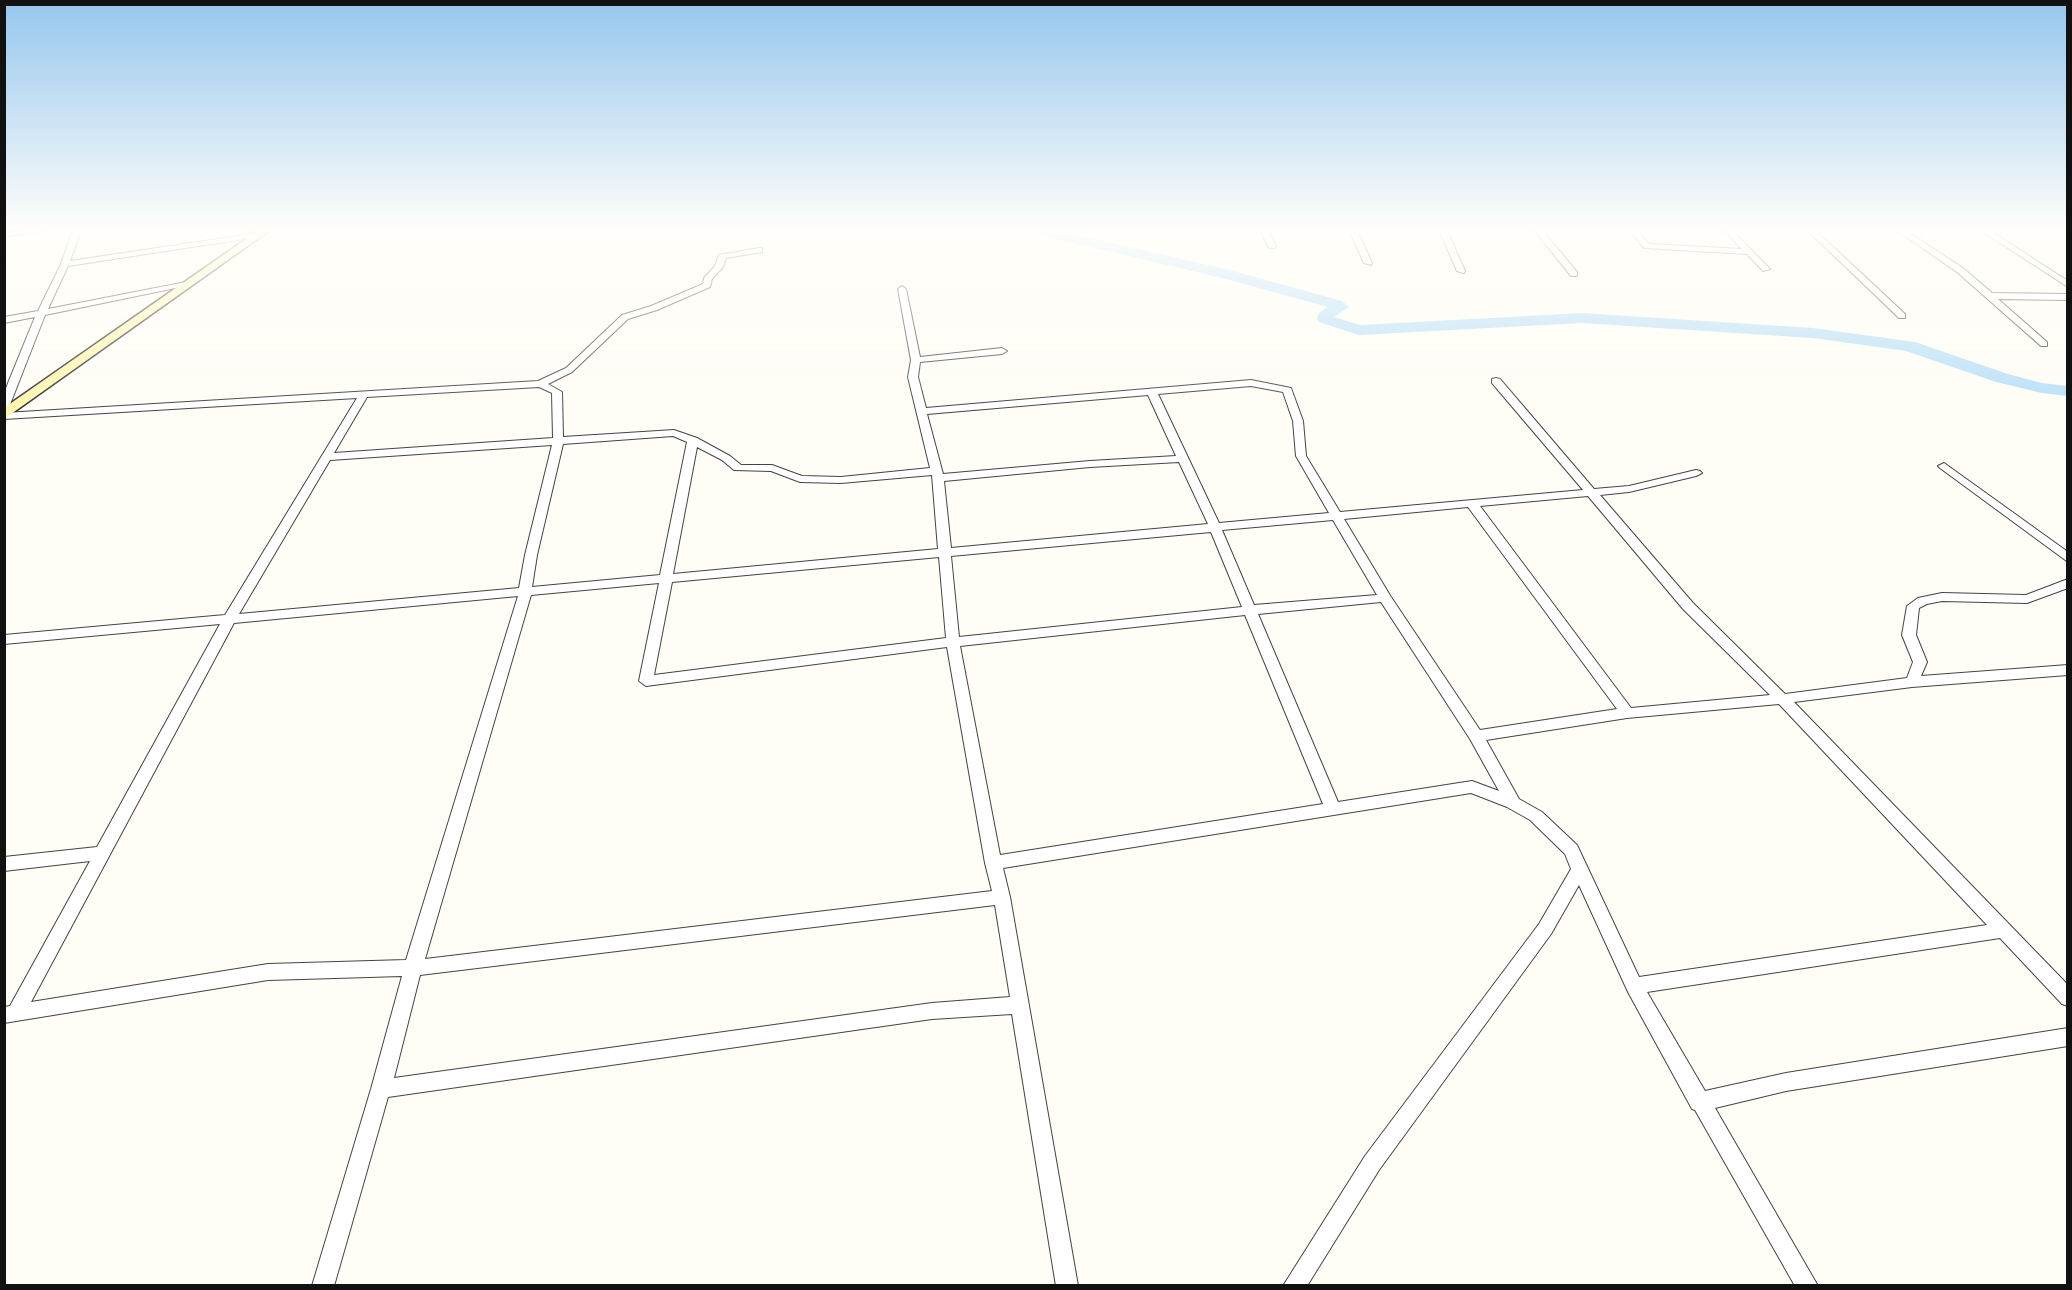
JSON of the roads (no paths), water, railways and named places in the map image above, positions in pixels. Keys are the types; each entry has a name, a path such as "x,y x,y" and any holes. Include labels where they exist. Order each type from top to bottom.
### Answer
{"main road":[{"path":"4,415 179,290"}],"street":[{"path":"5,401 52,290"},
{"path":"4,320 159,290"},
{"path":"4,415 540,384 569,370 625,317 654,308 695,290"},
{"path":"902,290 916,360 913,377 938,475 953,642 993,863 1002,897 1067,1286"},
{"path":"1875,290 1902,316"},
{"path":"1983,290 2044,344"},
{"path":"1989,296 2067,297"},
{"path":"916,360 1002,351"},
{"path":"1496,381 1688,606 1782,699 2005,930 2067,998"},
{"path":"922,411 1251,383 1287,390 1298,421 1301,456 1385,598 1476,735 1513,803"},
{"path":"323,1286 381,1089 413,968 525,593 531,555 558,443 557,392 540,384"},
{"path":"1152,392 1215,527 1334,809"},
{"path":"10,1015 103,853 229,621 363,396"},
{"path":"327,457 674,434 693,440 726,458 738,468 772,468 800,479 841,480 938,475 1182,459"},
{"path":"693,440 646,681 953,642 1385,598"},
{"path":"1944,466 2067,558"},
{"path":"4,640 229,621 946,551 1629,489 1696,473"},
{"path":"1471,503 1627,713"},
{"path":"1912,682 1920,662 1908,634 1913,606 1923,601 1942,597 2027,599 2067,584"},
{"path":"1476,735 1627,713 1782,699 1912,682 2067,670"},
{"path":"993,863 1472,787 1513,803 1536,816 1571,850 1634,986 1807,1286"},
{"path":"4,864 103,853"},
{"path":"1294,1286 1372,1163 1545,929 1580,869"},
{"path":"10,1015 268,972 413,968 1002,897"},
{"path":"1634,986 2005,930"},
{"path":"381,1089 932,1011 1019,1005"},
{"path":"1699,1102 1786,1082 2067,1037"}],"waterway":[{"path":"1285,290 1336,304 1341,307 1327,313 1325,319 1359,330 1582,318 1813,333 1909,346 2002,378 2042,388 2068,391"}]}
